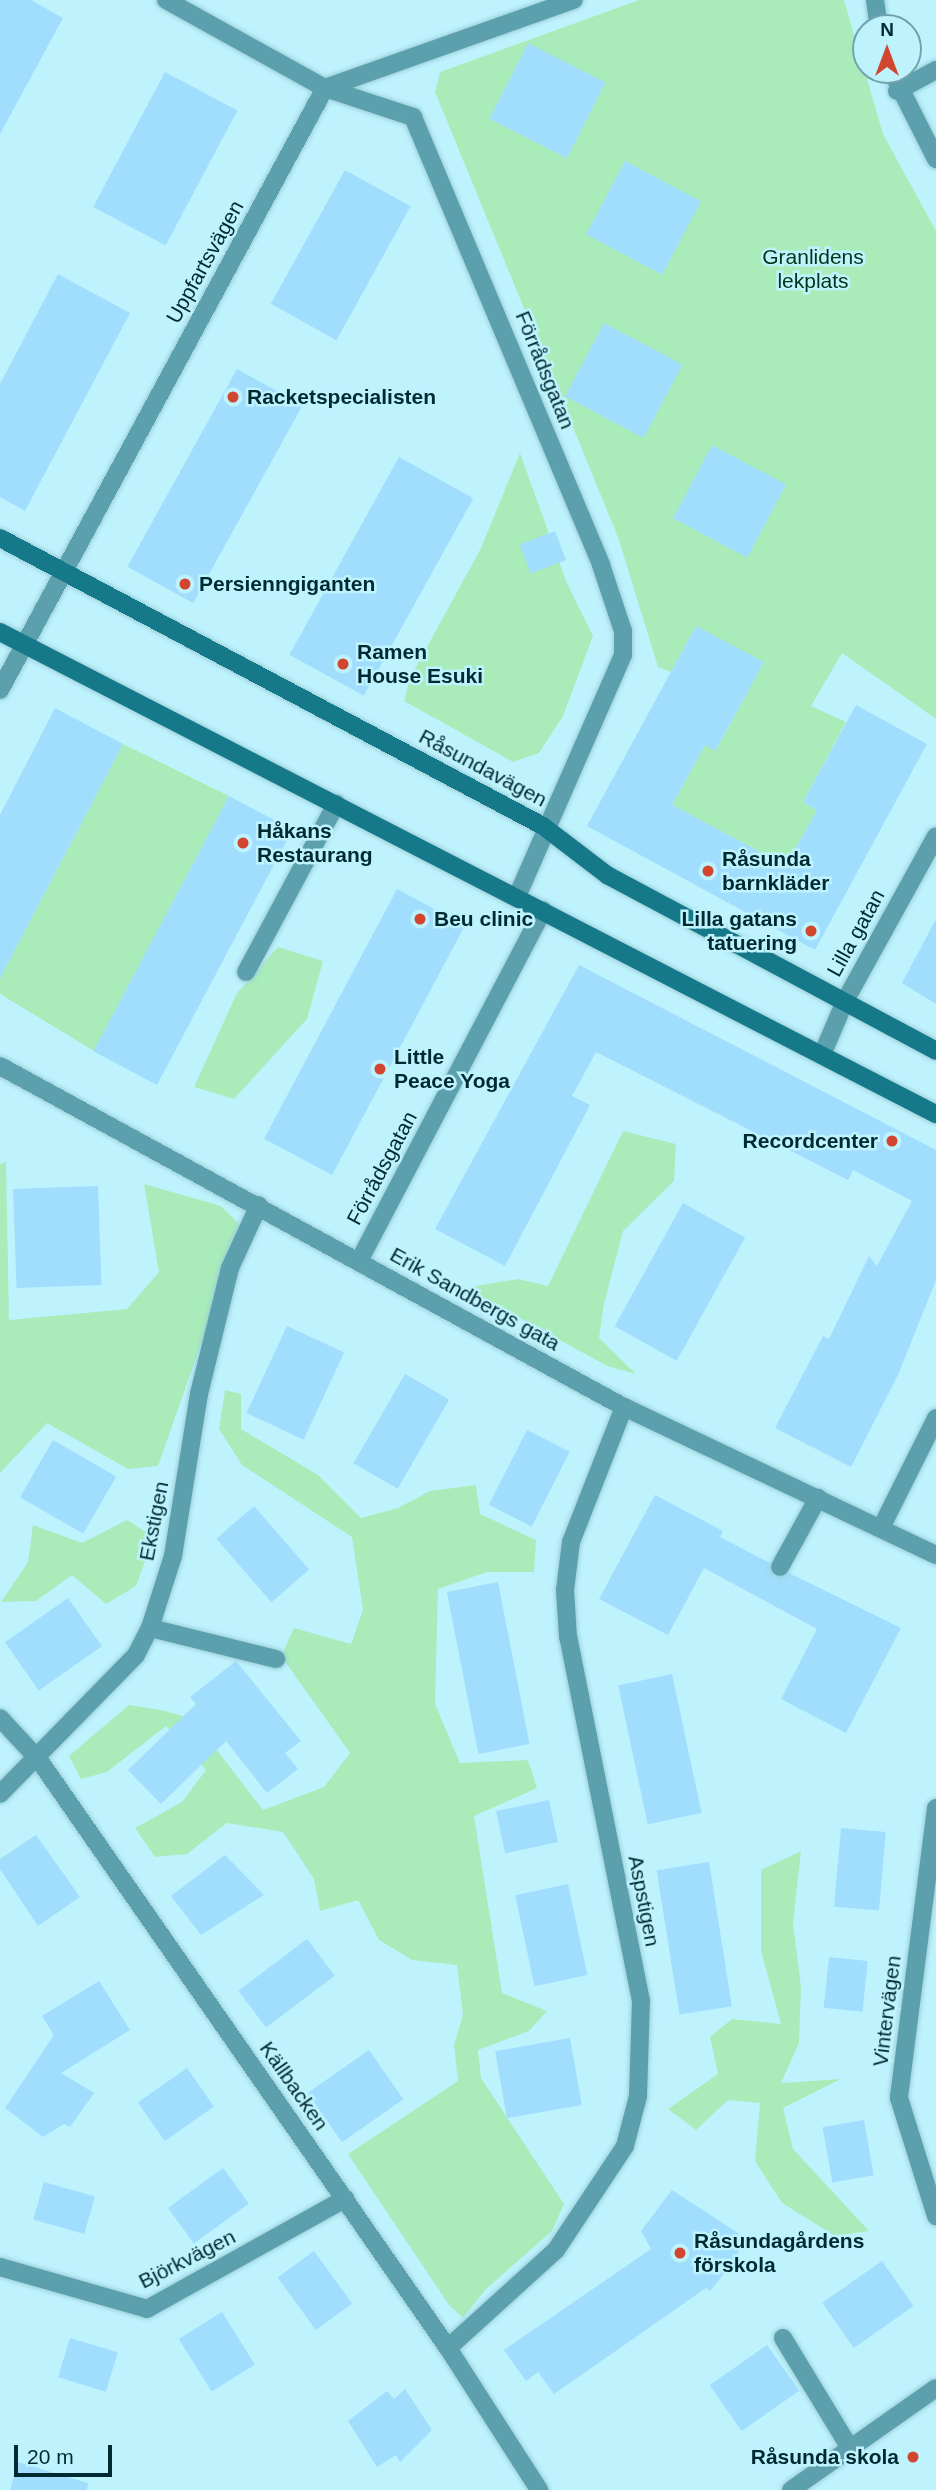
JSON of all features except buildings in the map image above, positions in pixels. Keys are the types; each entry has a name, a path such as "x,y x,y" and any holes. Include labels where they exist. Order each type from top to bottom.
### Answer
{"street":[{"name":"Förrådsgatan","path":"166,0 325,88 413,117 562,471 623,631 613,685 543,826 517,896"},
{"path":"325,88 574,0"},
{"path":"897,91 936,70"},
{"path":"895,84 936,159"},
{"name":"Uppfartsvägen","path":"0,691 325,88"},
{"name":"Råsundavägen","path":"0,538 543,826 607,876 936,1051"},
{"path":"0,632 936,1114"},
{"path":"246,972 336,804"},
{"name":"Lilla gatan","path":"822,1055 845,1001 936,836"},
{"name":"Förrådsgatan","path":"359,1261 543,910"},
{"name":"Erik Sandbergs gata","path":"0,1066 259,1205 624,1407 936,1555"},
{"name":"Ekstigen","path":"0,1794 39,1760 136,1655 150,1628 173,1556 199,1394 230,1268 259,1205"},
{"name":"Aspstigen","path":"448,2348 556,2250 625,2146 638,2096 640,2001 568,1637 565,1590 571,1542 624,1407"},
{"path":"881,1528 936,1418"},
{"path":"780,1567 818,1498"},
{"path":"150,1628 276,1659"},
{"name":"Källbacken","path":"0,1718 39,1760 448,2348 539,2490"},
{"name":"Vintervägen","path":"936,1808 899,2098 936,2216"},
{"name":"Björkvägen","path":"0,2267 147,2309 345,2199"},
{"path":"783,2338 851,2450"},
{"path":"791,2490 936,2388"}],"green space":[{"name":"Granlidens lekplats","path":"639,0 844,0 852,27 852,84 868,84 883,134 936,231 936,719 842,653 811,706 846,722 803,802 817,810 786,866 672,805 705,745 716,750 763,663 696,626 671,672 658,667 618,537 435,92 440,72"},
{"path":"520,453 566,581 593,636 563,716 539,753 513,762 404,701 410,678 481,548"},
{"path":"123,744 229,796 94,1051 0,994 0,978"},
{"path":"278,947 323,961 307,1019 234,1099 194,1087 237,993"},
{"path":"623,1131 676,1144 674,1181 623,1231 604,1304 599,1338 636,1374 607,1366 465,1288 518,1279 548,1286"},
{"path":"6,1162 9,1320 127,1309 159,1272 144,1184 221,1206 242,1227 158,1466 128,1469 47,1423 0,1473 0,1164"},
{"path":"225,1390 241,1394 241,1429 318,1475 361,1518 398,1508 430,1491 476,1485 480,1514 536,1540 534,1572 487,1572 438,1589 435,1704 460,1763 528,1760 537,1788 474,1816 502,1993 547,2011 529,2031 478,2050 481,2078 564,2204 552,2231 485,2290 463,2318 449,2305 348,2154 458,2081 454,2045 463,2015 457,1965 412,1960 379,1940 358,1900 320,1911 314,1879 283,1832 227,1823 187,1854 155,1857 135,1828 182,1802 206,1770 166,1726 107,1772 81,1779 69,1756 129,1705 161,1710 193,1719 263,1810 324,1787 350,1753 281,1656 294,1628 351,1644 363,1610 352,1537 242,1465 219,1429"},
{"path":"127,1520 154,1537 136,1586 106,1604 72,1575 36,1601 1,1602 28,1562 33,1525 82,1543"},
{"path":"801,1851 793,1923 801,1987 799,2043 781,2083 841,2079 783,2108 793,2149 869,2231 835,2236 782,2203 755,2161 760,2103 728,2100 696,2130 668,2109 718,2074 710,2037 732,2019 781,2024 761,1951 761,1870"}],"place":[{"name":"Racketspecialisten","path":"233,397"},
{"name":"Persienngiganten","path":"185,584"},
{"name":"Ramen House Esuki","path":"343,664"},
{"name":"Håkans Restaurang","path":"243,843"},
{"name":"Råsunda barnkläder","path":"708,871"},
{"name":"Beu clinic","path":"420,919"},
{"name":"Lilla gatans tatuering","path":"811,931"},
{"name":"Little Peace Yoga","path":"380,1069"},
{"name":"Recordcenter","path":"892,1141"},
{"name":"Råsundagårdens förskola","path":"680,2253"},
{"name":"Råsunda skola","path":"913,2457"}]}
